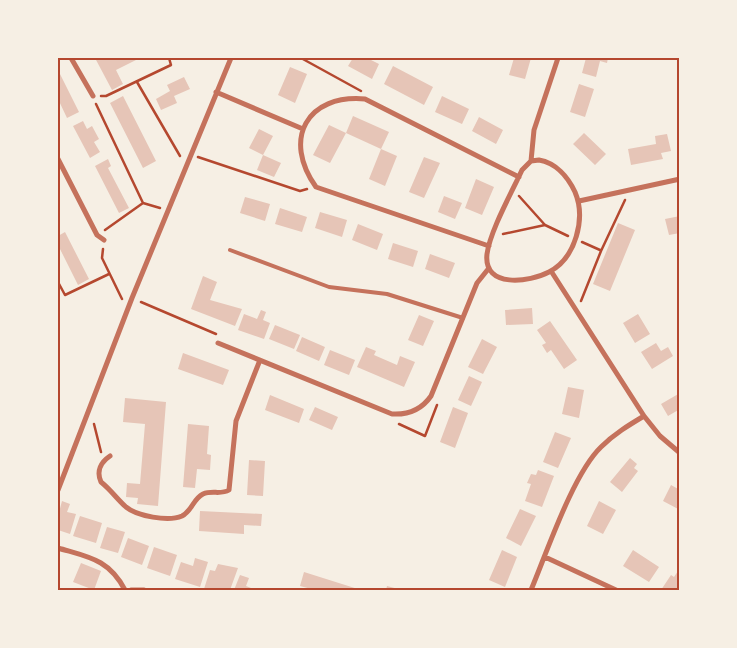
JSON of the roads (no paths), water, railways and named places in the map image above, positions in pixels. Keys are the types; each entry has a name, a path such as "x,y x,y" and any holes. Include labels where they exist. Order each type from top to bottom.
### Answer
{"street":[{"path":"71,58 92,96"},
{"path":"58,490 132,298 231,58"},
{"path":"531,161 534,130 558,58"},
{"path":"216,92 303,129"},
{"path":"489,246 316,187 306,173 301,159 300,145 303,129 311,116 322,106 334,100 350,97 365,99 519,177"},
{"path":"58,159 97,235 104,240"},
{"path":"540,160 555,166 573,187 579,201 580,214 575,239 567,254 551,271 524,281 502,279 489,268 487,262 489,246 522,170 531,161 540,160"},
{"path":"579,201 680,179"},
{"path":"218,343 392,414 404,415 425,405 431,396 477,283 489,268"},
{"path":"551,271 644,416 660,436 679,452"},
{"path":"110,456 103,461 99,471 101,482 114,492 128,508 144,514 176,518 184,515 202,495 208,492 224,493 229,490 236,421 260,360"},
{"path":"531,590 589,461 616,433 644,416"},
{"path":"58,548 99,561 109,567 118,576 125,590"},
{"path":"545,557 616,590"},
{"path":"131,590 144,590"}],"lane":[{"path":"230,250 329,287 386,294 462,318"}]}
